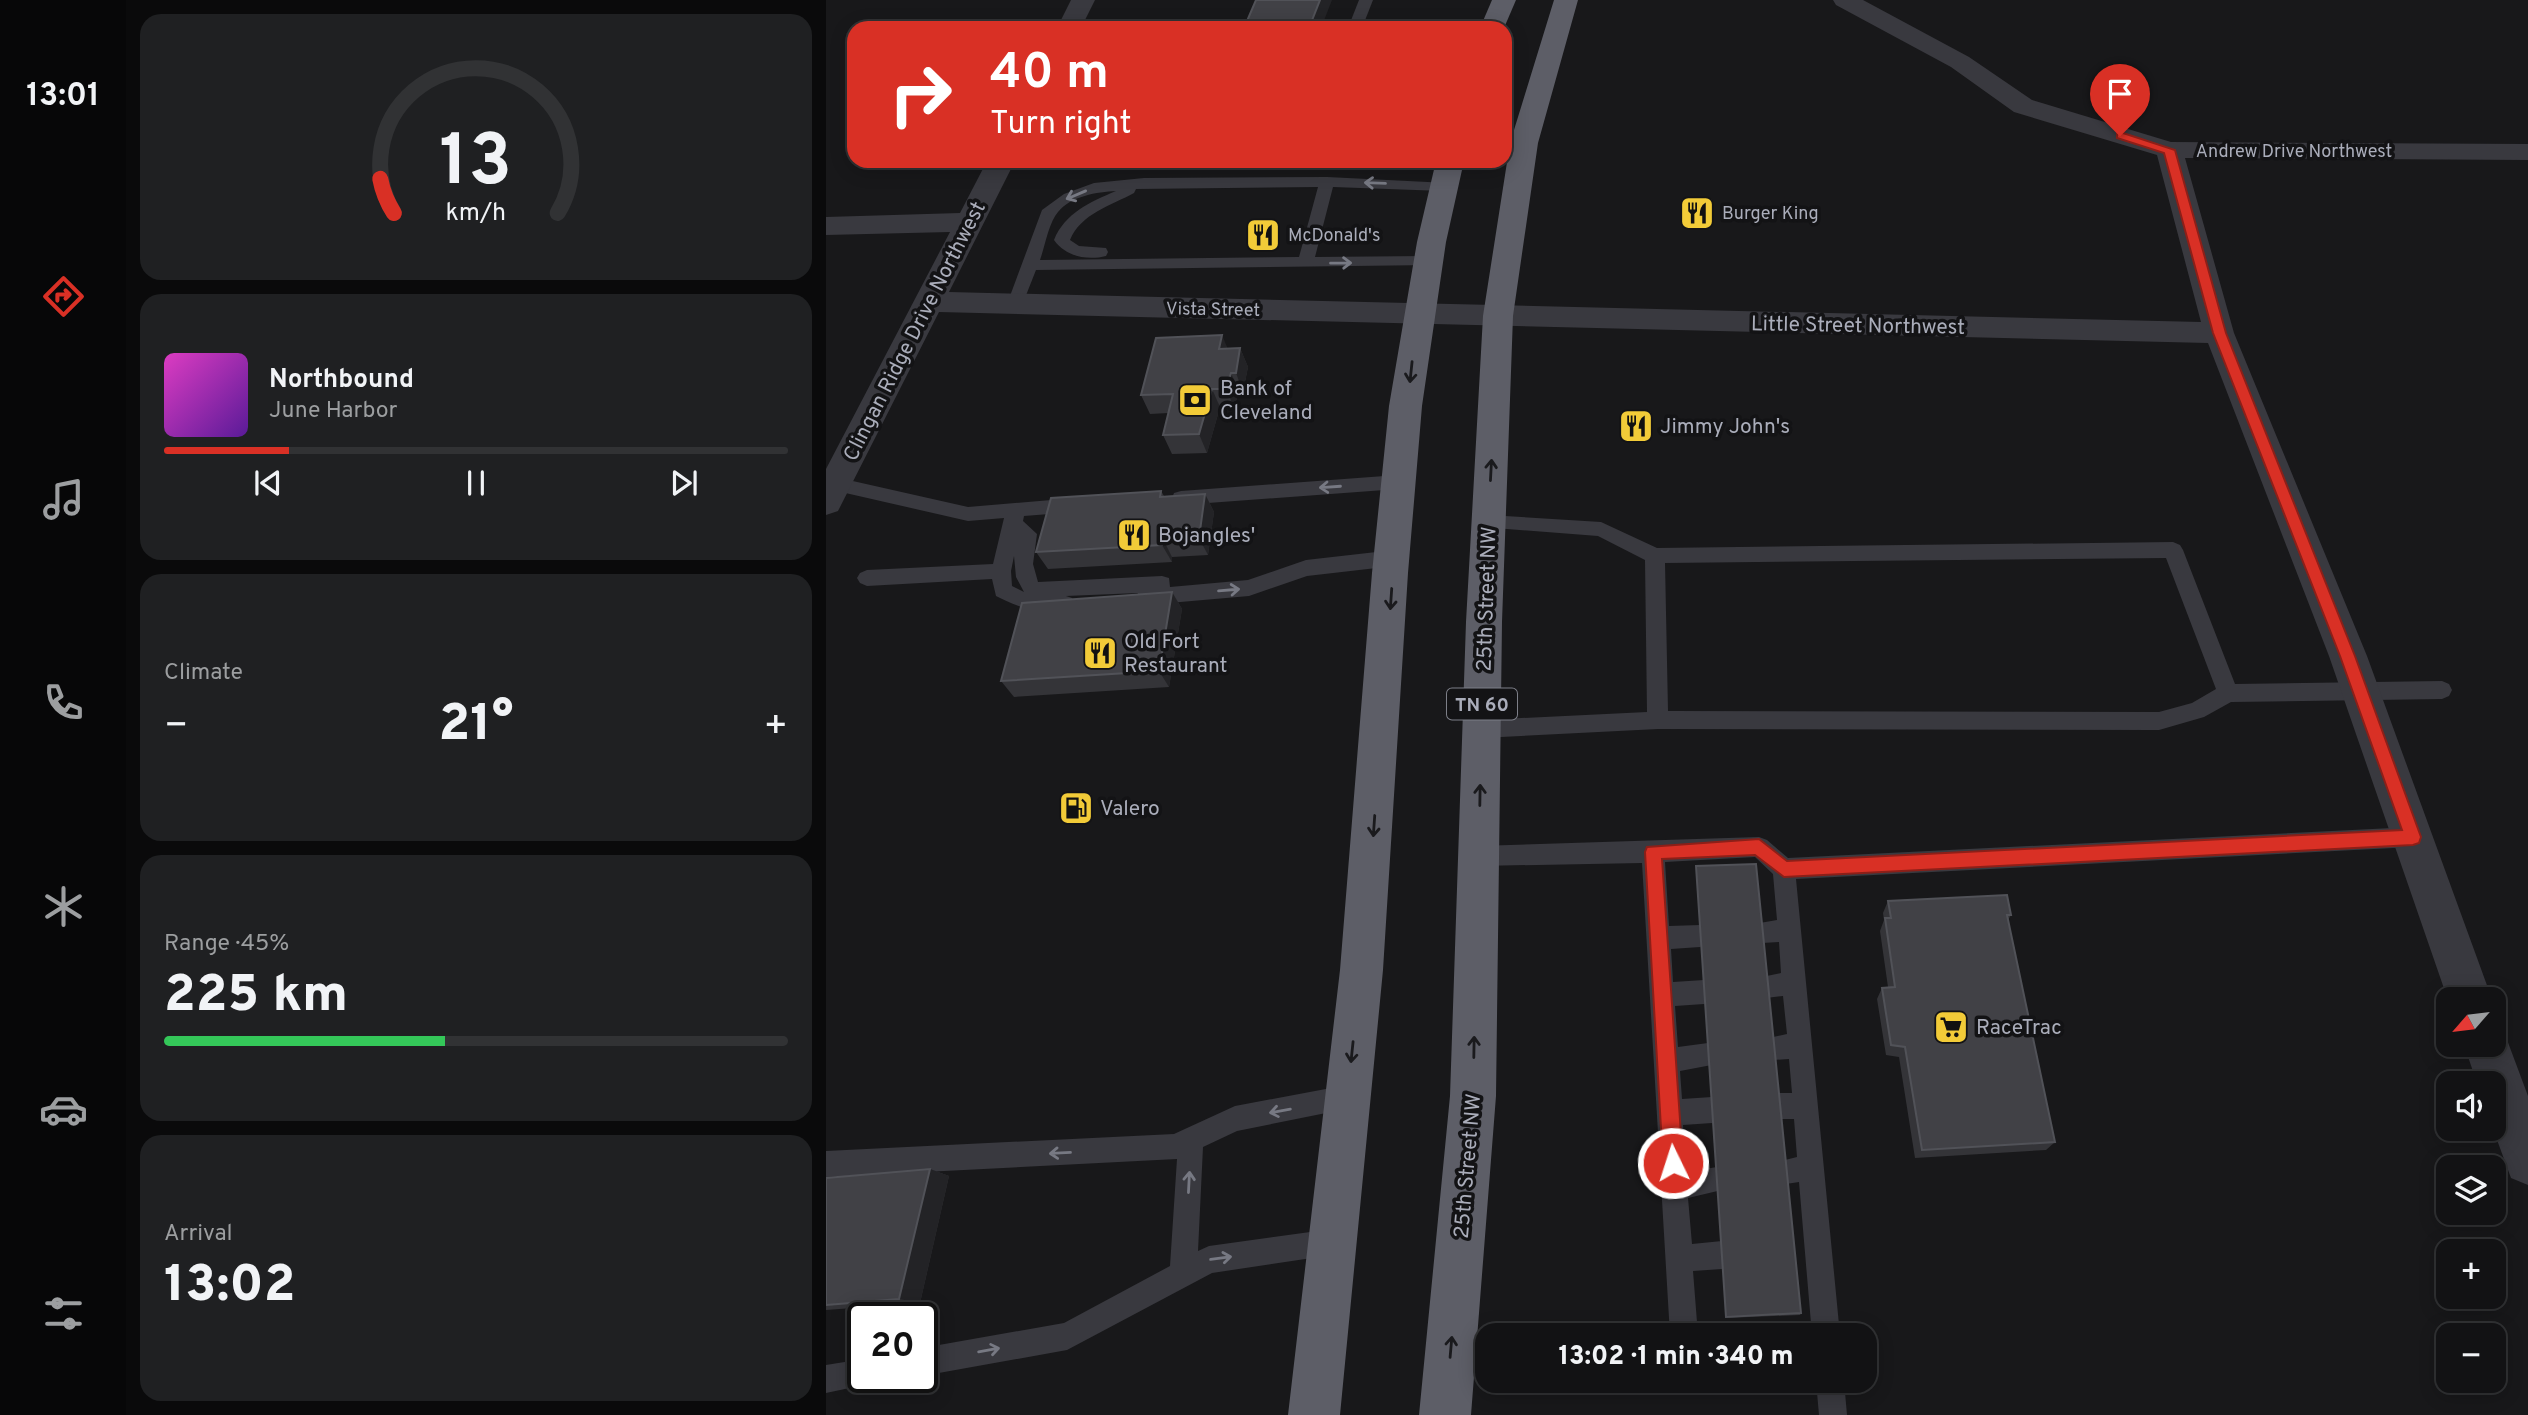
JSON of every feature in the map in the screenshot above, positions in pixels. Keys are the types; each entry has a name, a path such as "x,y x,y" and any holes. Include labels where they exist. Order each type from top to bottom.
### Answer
{"highway":[{"path":"1495,21 1504,0"},
{"name":"25th Street NW","path":"1445,1415 1474,1096 1488,522 1498,316 1524,143 1566,0"},
{"path":"1314,1415 1368,906 1398,482 1417,314 1446,174"}],"street":[{"path":"1072,21 1083,0"},
{"name":"Andrew Drive Northwest","path":"1845,0 1960,62 2023,106 2169,150 2528,152"},
{"path":"2169,150 2219,333 2360,691 2466,987"},
{"name":"Clingan Ridge Drive Northwest","path":"830,493 997,168"},
{"path":"826,226 970,222"},
{"name":"Vista Street","path":"928,302 1498,316"},
{"name":"Little Street Northwest","path":"1498,316 2219,333"},
{"path":"2491,1057 2528,1161"}],"lane":[{"path":"1358,21 1366,0"},
{"path":"1015,304 1050,210 1080,192 1144,183 1327,181 1446,174"},
{"path":"1306,263 1327,181"},
{"path":"1144,183 1095,206 1077,219 1063,233 1062,240 1066,247 1080,252 1248,254 1264,263"},
{"path":"1030,265 1427,261"},
{"path":"1166,499 1398,482"},
{"path":"830,493 968,514 1014,516 1098,503"},
{"path":"1014,516 1001,571 1003,590 1021,600 1058,604 1249,588 1306,568 1394,558"},
{"path":"1014,516 1027,534 1022,565 1024,580 1033,590 1173,584 1191,594"},
{"path":"1488,522 1601,529 1655,556 2173,551 2228,693"},
{"path":"1655,556 1658,720"},
{"path":"867,578 1001,571"},
{"path":"1482,729 1658,720 2159,721 2197,711 2228,693 2442,690"},
{"path":"1784,869 2413,837"},
{"path":"1478,856 1759,847 1784,869 1805,1106 1799,1169 1805,1244 1823,1323"},
{"path":"1653,852 1683,1323"},
{"path":"1762,932 1789,930"},
{"path":"1659,938 1700,936"},
{"path":"1766,986 1794,984"},
{"path":"1662,995 1704,992"},
{"path":"1773,1048 1800,1045"},
{"path":"1666,1061 1708,1055"},
{"path":"826,1164 1175,1147 1235,1119 1348,1098"},
{"path":"1779,1106 1805,1106"},
{"path":"1670,1113 1712,1110"},
{"path":"1184,1273 1191,1139"},
{"path":"1674,1187 1717,1180"},
{"path":"938,1359 1067,1336 1209,1260 1332,1242"},
{"path":"1679,1258 1722,1255"},
{"path":"826,1379 847,1376"},
{"path":"1831,1393 1833,1415"}],"building":[{"path":"1256,0 1320,0 1312,21 1247,21"},
{"name":"Bank of Cleveland","path":"1222,335 1219,349 1240,348 1236,373 1231,373 1226,389 1212,389 1199,434 1163,435 1173,394 1141,395 1156,338"},
{"path":"1161,491 1160,497 1205,494 1199,538 1163,539 1162,545 1036,552 1051,498"},
{"name":"Old Fort Restaurant","path":"1172,592 1159,671 1001,681 1022,603"},
{"path":"1756,864 1801,1313 1726,1317 1696,866"},
{"name":"RaceTrac","path":"2007,895 2011,915 2007,915 2055,1142 1922,1150 1905,1047 1891,1045 1882,988 1895,987 1885,918 1891,918 1888,901"},
{"path":"930,1169 899,1299 826,1305 826,1178"}],"place":[{"name":"Burger King","path":"1697,213"},
{"name":"McDonald's","path":"1263,235"},
{"name":"Bank of Cleveland","path":"1195,400"},
{"name":"Jimmy John's","path":"1636,426"},
{"name":"Bojangles'","path":"1134,535"},
{"name":"Old Fort Restaurant","path":"1100,653"},
{"name":"Valero","path":"1076,808"},
{"name":"RaceTrac","path":"1951,1027"}],"route":[{"path":"1673,1163 1653,852 1759,847 1784,869 2413,837 2348,656 2219,333 2169,150 2120,136"}]}
